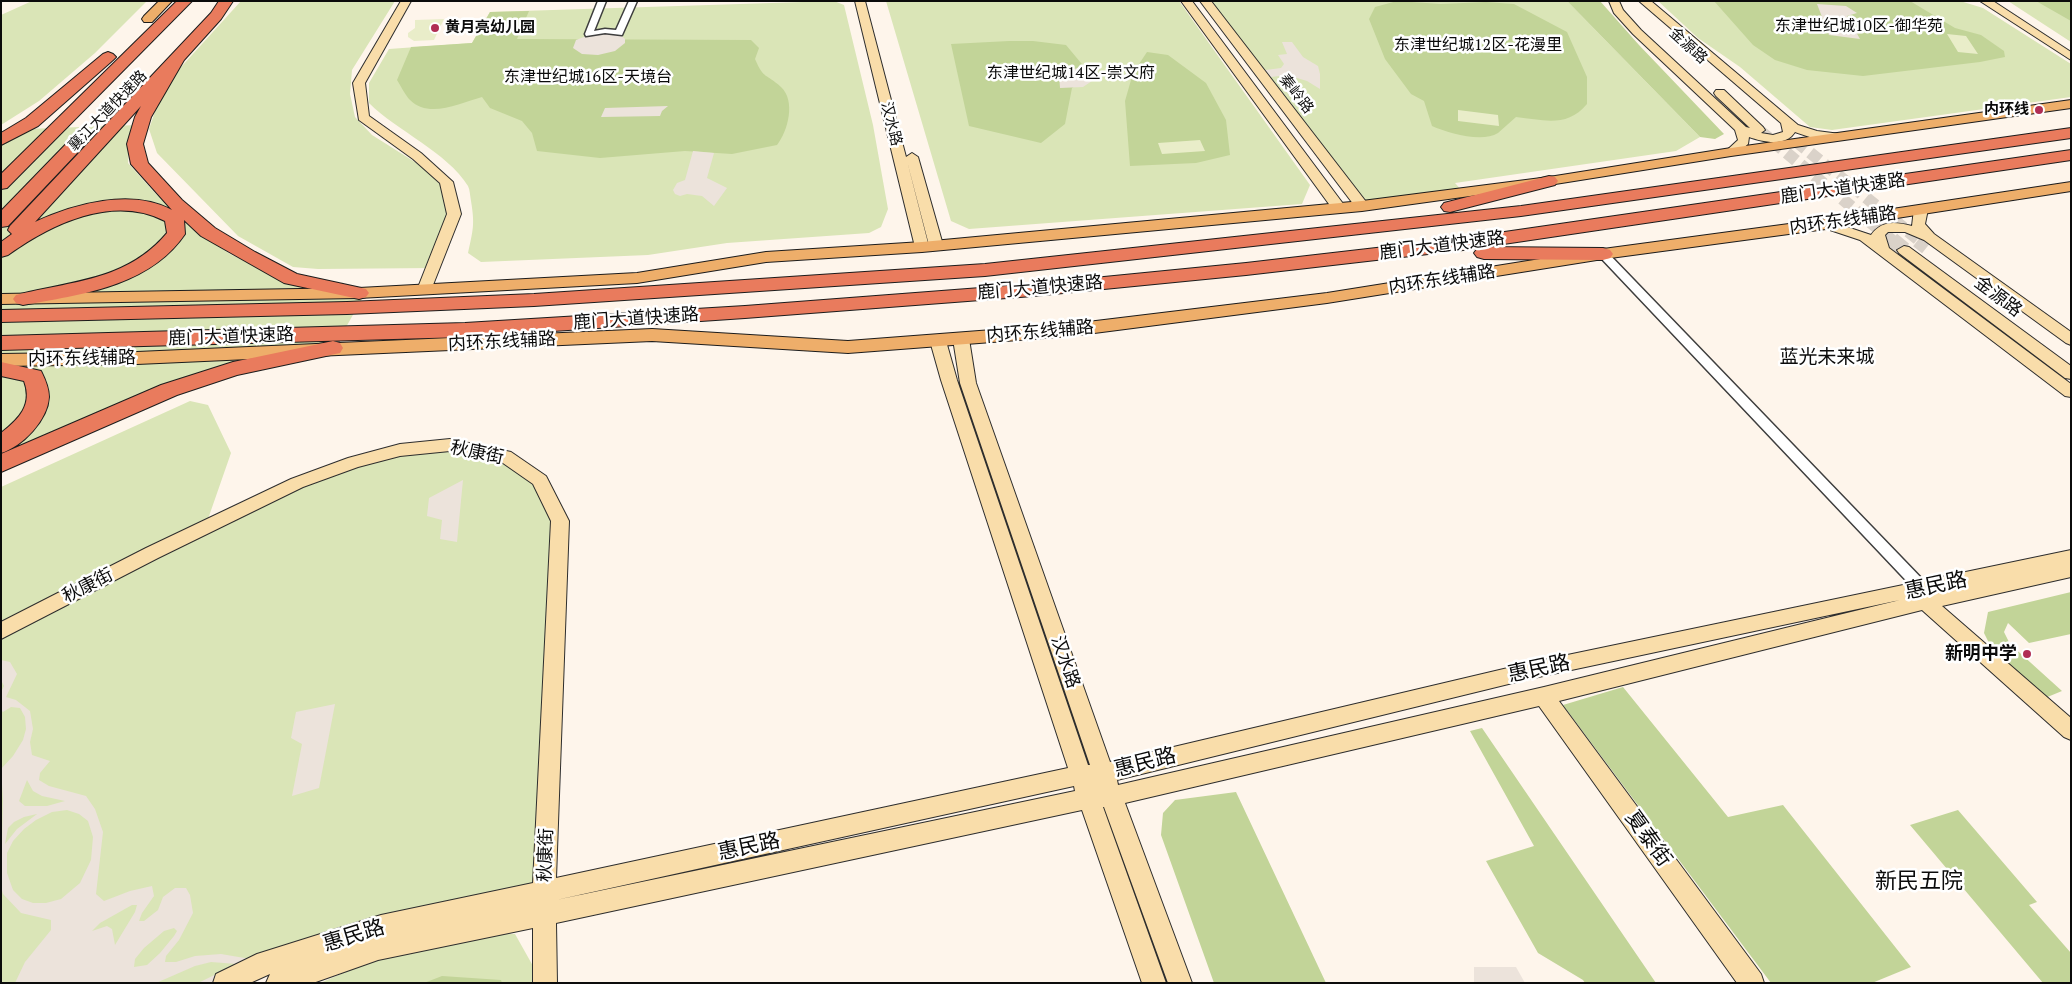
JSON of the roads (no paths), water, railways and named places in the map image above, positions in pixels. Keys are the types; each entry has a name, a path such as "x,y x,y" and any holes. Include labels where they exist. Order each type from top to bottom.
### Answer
{"highway":[{"path":"1,161 148,19 173,1"},
{"name":"襄江大道快速路","path":"1,184 185,1"},
{"path":"1,246 125,115 170,56 216,9 228,1"},
{"path":"170,56 143,117 134,144 140,164 176,204 208,232 248,256 291,279 359,293"},
{"name":"襄江大道快速路","path":"1,222 170,56"},
{"path":"1,140 32,122 108,57"},
{"name":"鹿门大道快速路","path":"1,316 150,314 534,300 985,270 1193,249 1521,211 2071,133"},
{"name":"鹿门大道快速路","path":"1,343 465,330 981,294 1246,269 1491,240 2071,155"},
{"path":"1193,249 1263,231 1440,209 1550,181"},
{"path":"1,251 14,241 47,222 72,213 120,205 154,208 174,218 176,234 159,254 123,275 89,287 23,299"},
{"path":"1246,269 1306,272 1480,253 1603,254"},
{"path":"557,284 673,285 774,277 854,279"},
{"path":"562,338 669,328 891,313 981,294"},
{"path":"1,464 169,390 234,369 334,348"},
{"path":"1,369 33,376 39,389 38,405 23,428 1,445"}],"main road":[{"path":"148,19 166,1"},
{"path":"1,300 359,293 557,284 637,278 766,257 929,246 1362,206 1550,181 1731,152 2071,104"},
{"name":"内环东线辅路","path":"1,360 138,358 652,335 848,347 1071,330 1327,298 1603,254 1826,224 2071,186"}],"street":[{"path":"406,1 359,83 363,117 417,156 446,182 454,214 424,290"},
{"path":"602,1 590,34 619,33 632,1"},
{"name":"汉水路","path":"860,1 929,246"},
{"name":"汉水路","path":"870,1 929,246"},
{"name":"秦岭路","path":"1186,1 1339,208"},
{"name":"秦岭路","path":"1205,1 1362,206"},
{"path":"1614,1 1618,11 1637,32 1741,129 1756,136 1770,139 1783,138 1789,133 1784,126 1644,1"},
{"name":"金源路","path":"1620,1 1760,130"},
{"name":"金源路","path":"1638,1 1784,126"},
{"path":"1985,1 2071,56"},
{"path":"1784,126 1815,135 1836,137"},
{"path":"1731,152 1744,142 1741,129"},
{"path":"1921,209 1918,225 1928,242"},
{"path":"1826,224 1865,236 2071,392"},
{"path":"1882,248 1878,235 1884,228 1893,226 1910,229 2071,340"},
{"name":"金源路","path":"1928,242 2071,352"},
{"name":"金源路","path":"1904,250 2071,374"},
{"path":"1603,254 1924,595 2071,732"},
{"name":"汉水路","path":"961,339 968,382 1112,796 1180,983"},
{"name":"汉水路","path":"938,341 955,398 1154,983"},
{"name":"秋康街","path":"1,631 152,553 286,488 354,462 400,450 450,445 505,456 540,480 560,521 545,902 545,983"},
{"name":"惠民路","path":"225,983 257,966 382,927 545,902 1090,798 1112,796 1544,696 2071,557"},
{"name":"惠民路","path":"278,983 378,948 545,902 1082,775 1104,773 1529,671 1924,595 2071,570"},
{"name":"夏泰街","path":"1544,696 1752,983"}],"tunnel":[{"path":"1759,130 1893,241"},
{"path":"1782,130 1920,241"},
{"path":"1892,240 1904,250"},
{"path":"1918,240 1927,247"}],"place":[{"name":"黄月亮幼儿园","path":"435,28"},
{"name":"内环线","path":"2039,110"},
{"name":"新明中学","path":"2027,654"}],"district":[{"name":"东津世纪城10区-御华苑","path":"1859,26"},
{"name":"东津世纪城12区-花漫里","path":"1478,45"},
{"name":"东津世纪城14区-崇文府","path":"1071,73"},
{"name":"东津世纪城16区-天境台","path":"588,77"},
{"name":"蓝光未来城","path":"1827,358"},
{"name":"新民五院","path":"1919,882"}]}
